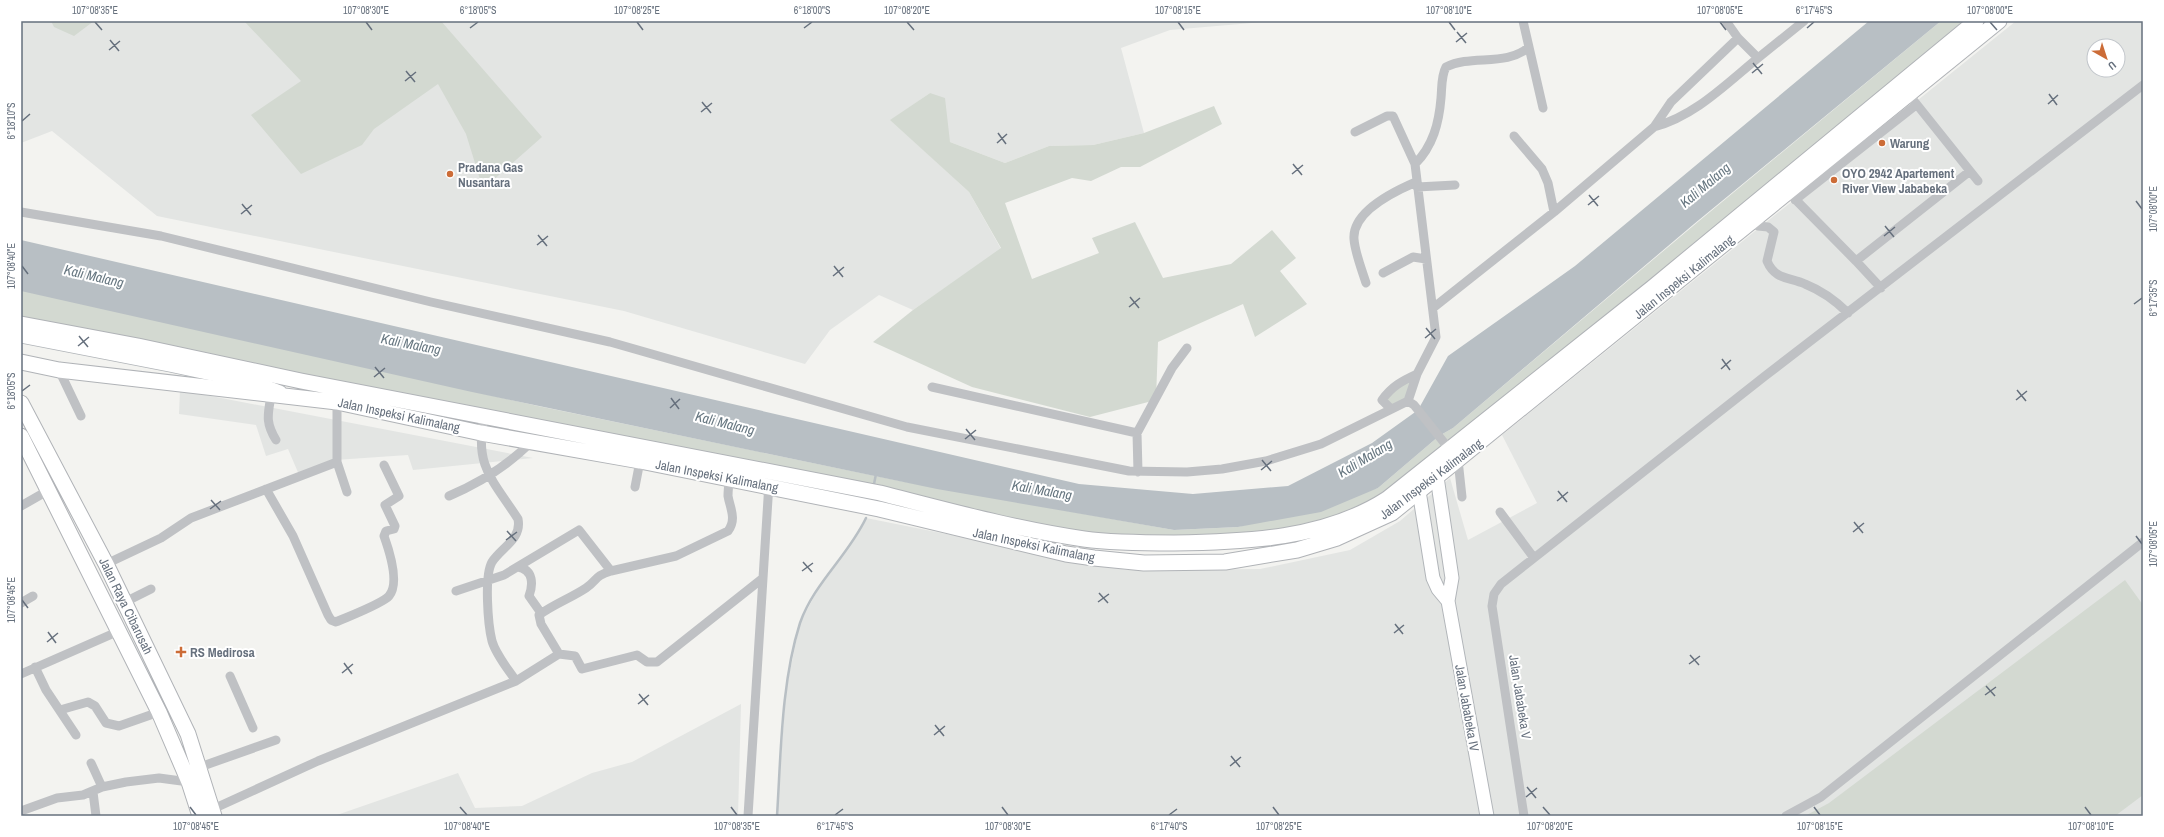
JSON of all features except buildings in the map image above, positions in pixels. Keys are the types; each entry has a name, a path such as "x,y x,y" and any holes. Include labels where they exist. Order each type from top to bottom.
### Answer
{"main road":[{"name":"Jalan Inspeksi Kalimalang","path":"1454,455 1657,283 1976,21"},
{"name":"Jalan Inspeksi Kalimalang","path":"21,324 138,346 301,381 338,395 481,432 532,441 584,443 769,479 880,493 1043,531 1103,541 1136,543 1219,543 1289,535 1346,519 1379,505 1398,500 1754,220 1791,196 1913,100 1999,21"},
{"name":"Jalan Inspeksi Kalimalang","path":"21,362 59,370 189,383 271,396 292,397 338,395 484,417 584,443 640,461 670,460 729,479 769,479 1066,554 1100,559 1144,563 1225,562 1289,551 1337,538 1359,529 1392,513 1398,500"},
{"name":"Jalan Raya Cibarusah","path":"21,403 106,564 188,734 200,767 209,814"},
{"name":"Jalan Raya Cibarusah","path":"21,436 159,712 189,782 209,814"},
{"path":"1100,559 1103,541"}],"street":[{"path":"1523,21 1543,108"},
{"path":"1726,21 1738,38 1758,58"},
{"path":"1654,127 1672,122 1686,115 1804,21"},
{"path":"1433,308 1554,212 1654,127 1671,102 1738,38"},
{"path":"1415,164 1430,145 1434,135 1440,104 1442,78 1446,67 1455,64 1514,56 1529,47"},
{"path":"1500,512 1534,558 2143,85"},
{"path":"1913,100 1978,181"},
{"path":"1355,132 1387,116 1393,116 1415,164 1416,184 1436,337 1417,374 1412,404 1454,455 1462,497"},
{"path":"1514,136 1542,169 1548,183 1554,212"},
{"path":"1856,261 1970,171"},
{"path":"1366,283 1354,240 1357,224 1378,201 1394,191 1416,184 1455,185"},
{"path":"1791,196 1881,288"},
{"path":"21,212 161,236 431,302 610,342 907,427 1138,472 1201,471 1266,461 1320,444 1391,409 1412,404"},
{"path":"1754,220 1758,226 1768,228 1774,232 1767,261 1773,272 1780,277 1804,283 1820,291 1848,313"},
{"path":"1383,273 1413,257 1426,259"},
{"path":"21,336 257,384 292,397"},
{"path":"1138,472 1138,434 1172,368 1187,348"},
{"path":"59,370 81,416"},
{"path":"1391,409 1382,400 1389,390 1400,381 1417,374"},
{"path":"257,384 301,381"},
{"path":"932,387 1138,434"},
{"path":"338,395 337,462 347,492"},
{"path":"271,396 267,411 272,434 276,440"},
{"path":"484,417 481,432 482,454 489,476 518,519 519,523 515,537 492,563 486,582 492,641 516,681"},
{"path":"449,496 489,476 522,451 532,441"},
{"path":"635,487 640,461"},
{"path":"106,564 161,538 191,518 337,462"},
{"path":"266,489 293,536 328,615 331,620 336,622 386,599 393,589 394,579 384,536 386,531 394,529 395,526 385,505 399,496 384,464"},
{"name":"Jalan Jababeka IV","path":"1433,472 1452,578 1448,601 1487,816"},
{"path":"559,654 541,624 539,616 541,613 586,588 599,575 676,556 728,531 733,522 728,497 729,479"},
{"path":"748,816 769,479"},
{"name":"Jalan Jababeka IV","path":"1415,486 1433,578 1438,589 1448,601"},
{"path":"21,506 49,490"},
{"path":"456,591 486,582 518,567 579,530 611,571"},
{"path":"1786,816 1821,797 2143,542"},
{"name":"Jalan Jababeka V","path":"1524,816 1492,606 1494,594 1501,584 1534,558"},
{"path":"518,567 525,570 531,578 533,587 529,596 541,613"},
{"path":"209,814 369,740 516,681 559,654 575,656 582,669 637,655 646,662 657,662 763,578"},
{"path":"125,602 151,589"},
{"path":"21,603 33,596"},
{"path":"21,674 119,631"},
{"path":"35,667 46,690 76,735"},
{"path":"230,676 253,728"},
{"path":"60,710 88,702 95,706 106,723 120,726 159,712"},
{"path":"200,767 276,740"},
{"path":"92,764 98,790 96,816"},
{"path":"21,811 58,798 160,778 189,782"}],"shaded area":[{"path":"21,21 1276,21 1170,30 1121,48 1144,133 1093,145 1049,146 1005,163 950,142 930,93 891,120 969,192 1001,249 913,310 879,295 830,330 805,364 624,311 157,216 52,131 21,143"},
{"path":"51,21 94,21 74,36 54,27"},
{"path":"244,21 441,21 542,137 483,189 466,134 438,84 374,129 362,145 301,174 251,115 301,81"},
{"path":"1941,21 1976,21 1387,499 1289,535 1136,543 21,324 21,289 538,406 900,481 1174,530 1238,527 1378,488 1439,436 1453,428 1699,221"},
{"path":"2016,21 2143,21 2143,816 777,816 786,690 800,623 823,580 858,534 866,518 1127,570 1260,569 1350,550 1400,521 1450,478 1468,540 1537,503 1502,435"},
{"path":"930,93 945,98 950,142 1005,163 1049,146 1093,145 1144,133 1214,106 1222,124 1140,167 1121,167 1091,181 1072,178 1005,203 1032,279 1099,253 1092,238 1135,222 1163,278 1231,264 1272,230 1296,258 1280,271 1307,304 1255,337 1243,304 1158,342 1156,400 1090,417 972,387 873,342 913,310 1001,248 969,192 890,120"},
{"path":"1411,377 1408,401 1391,409 1382,400"},
{"path":"180,390 533,458 413,470 408,455 335,460 300,477 288,449 266,456 256,425 179,414"},
{"path":"2125,580 2143,605 2143,795 2115,816 1805,816 1829,803"},
{"path":"741,704 738,816 334,816 458,773 475,808 522,806 592,773 632,762"}],"water":[{"name":"Kali Malang","path":"1869,21 1941,21 1694,224 1453,428 1439,436 1378,488 1321,512 1238,527 1174,530 937,489 472,392 21,291 21,240 1079,484 1193,494 1288,486 1372,443 1418,410 1448,356 1575,266"}],"waterway":[{"path":"874,484 876,474"},
{"path":"777,816 785,694 800,623 806,609 822,582 859,532 866,518"}],"place":[{"name":"Warung","path":"1882,143"},
{"name":"Pradana Gas Nusantara","path":"450,174"},
{"name":"OYO 2942 Apartement River View Jababeka","path":"1834,180"},
{"name":"RS Medirosa","path":"181,652"}]}
